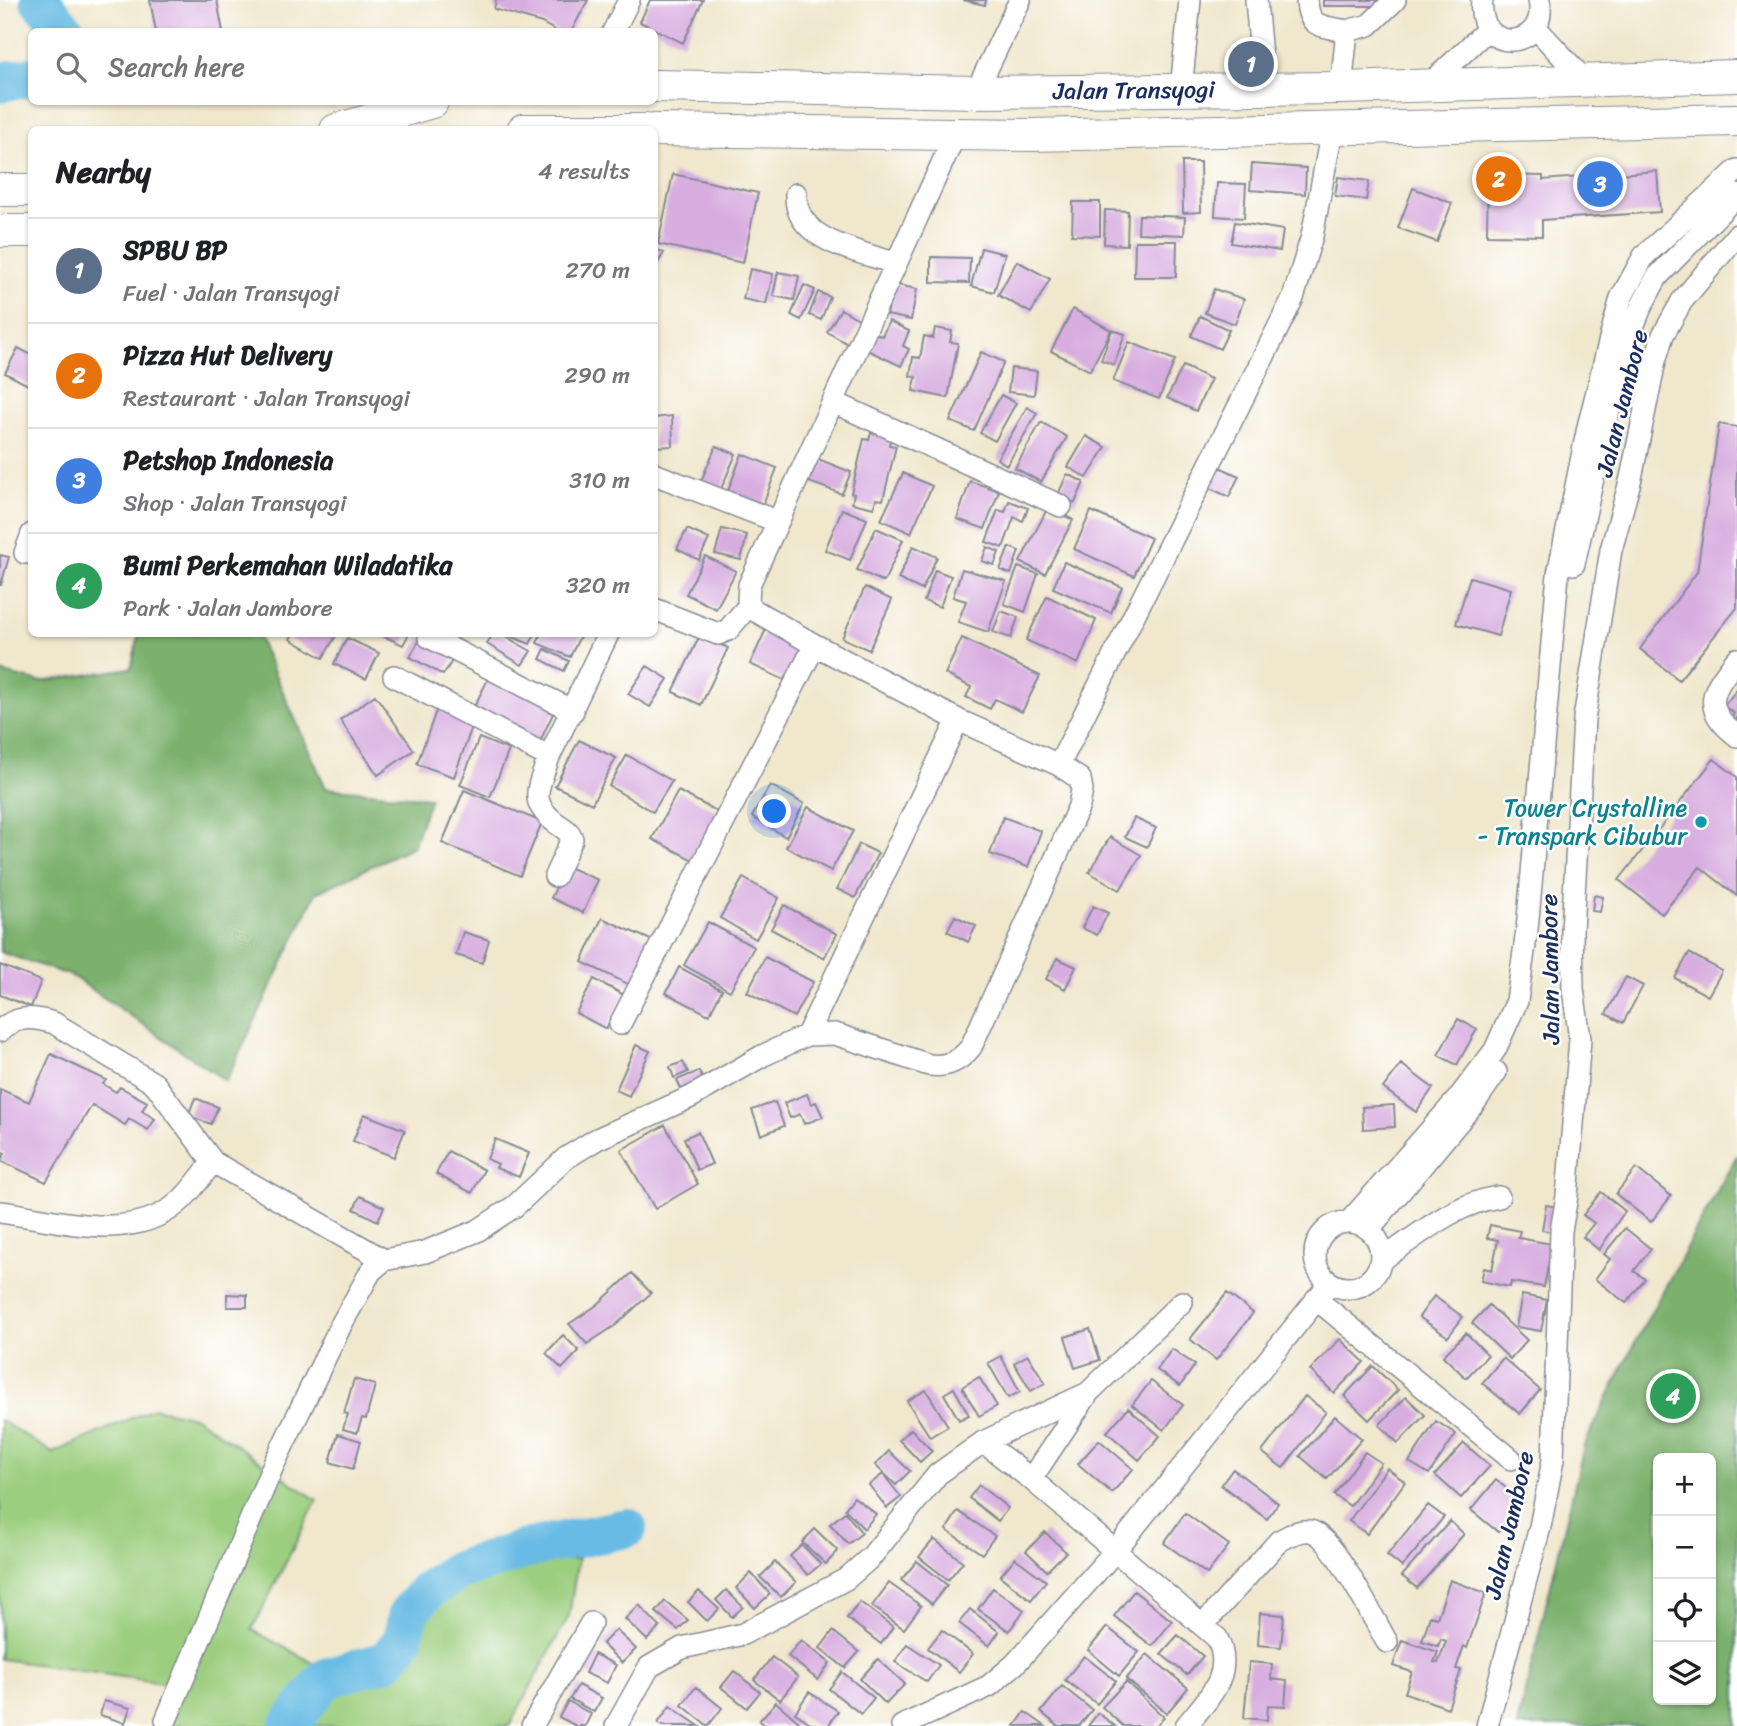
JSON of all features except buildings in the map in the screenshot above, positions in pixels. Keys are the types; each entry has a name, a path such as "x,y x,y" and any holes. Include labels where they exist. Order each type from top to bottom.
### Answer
{"highway":[{"name":"Jalan Transyogi","path":"658,86 976,92 1341,88 1737,76"},
{"path":"350,126 422,105"},
{"name":"Jalan Transyogi","path":"658,130 955,135 1332,131 1737,120"},
{"path":"0,190 28,190"},
{"path":"0,231 28,231"}],"street":[{"path":"615,28 629,0"},
{"path":"976,92 1020,0"},
{"path":"1181,90 1190,0"},
{"path":"1256,0 1264,89"},
{"path":"1307,0 1308,15 1317,25 1347,31 1369,25 1395,0"},
{"path":"1482,0 1481,16 1487,30 1503,40 1522,39 1536,27 1541,13 1539,0"},
{"path":"1536,27 1585,80"},
{"path":"1429,85 1487,30"},
{"path":"1341,88 1347,31"},
{"path":"1059,765 1293,298 1312,236 1332,131"},
{"path":"658,611 718,634 728,630 749,605 749,585 776,522 955,135"},
{"path":"1511,1459 1323,1291 1316,1266 1315,1245 1328,1228 1349,1222 1457,1100 1496,1050 1517,1001 1527,930 1558,574 1588,427 1621,298 1644,256 1737,170"},
{"path":"796,194 795,206 815,232 894,263"},
{"path":"1369,1230 1476,1101 1518,1036 1529,1005 1541,934 1571,581 1604,429 1629,337 1657,277 1737,195"},
{"name":"Jalan Jambore","path":"1487,1726 1541,1527 1553,1460 1561,1231 1567,1196 1580,1039 1573,989 1572,930 1584,719 1611,550 1631,478 1655,360 1664,335 1682,301 1737,235"},
{"path":"1644,256 1657,277"},
{"path":"1621,298 1641,307"},
{"path":"832,402 1061,506"},
{"path":"658,476 776,522"},
{"path":"166,1720 273,1466 361,1286 371,1271 384,1260 425,1252 477,1231 515,1206 566,1158 597,1139 691,1097 762,1056 807,1035 835,1034 929,1065 942,1066 963,1057 971,1047 1079,806 1082,784 1075,774 1059,765 958,720 763,618 749,605"},
{"path":"429,637 573,710"},
{"path":"555,876 572,839 570,833 542,812 537,792 549,757 607,637"},
{"path":"620,1024 815,645"},
{"path":"1737,659 1716,687 1712,704 1715,715 1737,736"},
{"path":"394,676 549,757"},
{"path":"807,1035 958,720"},
{"path":"0,1031 19,1018 35,1018 54,1023 156,1084 213,1162 384,1260"},
{"path":"0,1212 122,1227 152,1217 177,1204 213,1162"},
{"path":"1381,1260 1462,1207 1479,1200 1499,1198"},
{"path":"902,1726 989,1686 1015,1664 1115,1551 1323,1291 1362,1286 1375,1275 1381,1260 1379,1243 1369,1230 1349,1222"},
{"path":"1031,1479 1088,1393 1182,1302"},
{"path":"616,1726 649,1667 682,1648 743,1634 846,1579 871,1557 938,1474 983,1442 1088,1393"},
{"path":"983,1442 1031,1479 1217,1638 1223,1651 1224,1670 1220,1683 1186,1726"},
{"path":"1203,1625 1279,1541 1296,1532 1310,1531 1328,1542 1387,1642"},
{"path":"532,1726 592,1623"}],"green space":[{"path":"138,637 258,637 326,788 430,798 413,846 316,893 226,1081 72,976 0,952 0,672 40,682 131,668"},
{"path":"1737,1155 1737,1726 1517,1726 1584,1446 1633,1346"},
{"path":"154,1408 195,1417 317,1500 252,1630 349,1682 480,1565 578,1559 569,1616 509,1726 159,1726 176,1685 0,1659 0,1420 53,1453"}],"waterway":[{"path":"40,0 63,28"},
{"path":"0,82 28,78"},
{"path":"289,1726 326,1678 386,1661 403,1640 408,1613 427,1591 457,1571 529,1548 627,1528"}],"place":[{"name":"SPBU BP","path":"1251,64"},
{"name":"Pizza Hut Delivery","path":"1499,179"},
{"name":"Petshop Indonesia","path":"1600,184"},
{"name":"Tower Crystalline - Transpark Cibubur","path":"1701,822"},
{"name":"Bumi Perkemahan Wiladatika","path":"1673,1396"}]}
